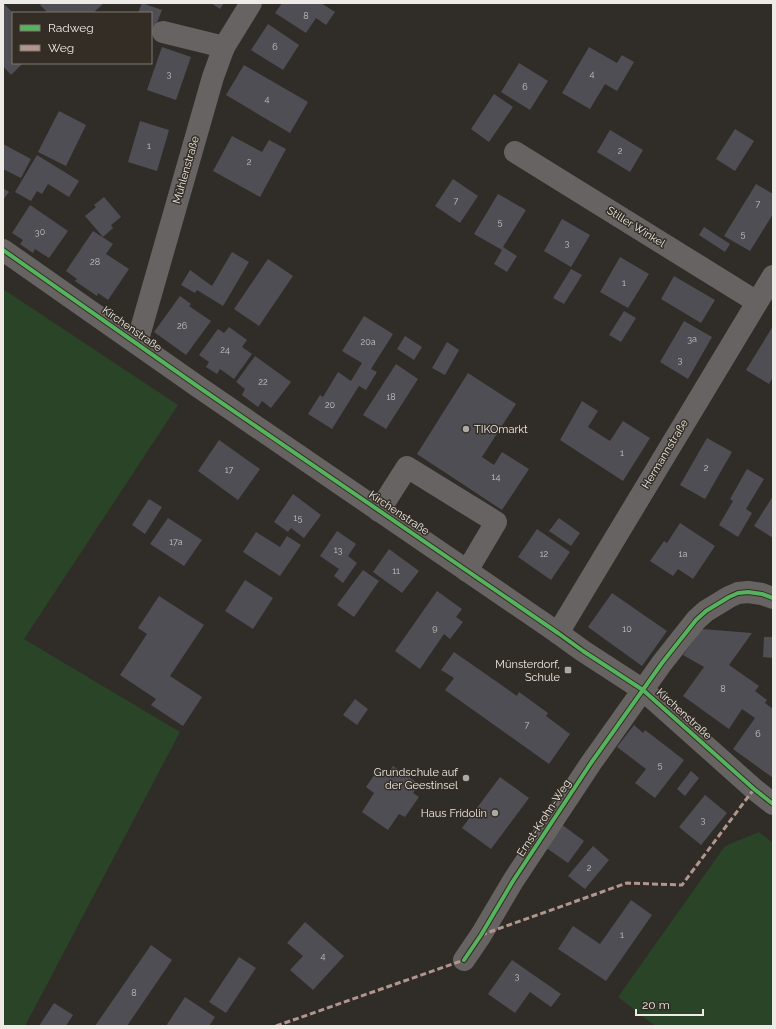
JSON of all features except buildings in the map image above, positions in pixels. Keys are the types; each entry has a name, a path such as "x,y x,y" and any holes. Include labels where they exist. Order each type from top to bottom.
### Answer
{"street":[{"name":"Mühlenstraße","path":"137,343 213,77 224,47 251,3"},
{"path":"163,32 224,47"},
{"name":"Stiller Winkel","path":"515,152 757,302"},
{"name":"Kirchenstraße","path":"3,250 200,388 583,651 643,690 754,789 773,804"},
{"name":"Hermannstraße","path":"558,633 773,276"},
{"path":"379,511 407,467 496,522 467,571"},
{"name":"Ernst-Krohn-Weg","path":"464,960 481,935 513,881 591,763 643,690 696,620 706,611 738,593 748,592 762,594 773,598"}],"green space":[{"path":"3,289 178,405 24,639 180,732 25,1026 3,1026"},
{"path":"759,832 773,843 773,1026 655,1026 618,997 725,846"}],"marked path":[{"path":"481,935 627,883 682,885 754,789"},
{"path":"276,1026 464,960"}],"cycle path":[{"path":"3,250 200,388 583,651 643,690 754,789 773,804"},
{"path":"464,960 481,935 513,881 591,763 662,663 696,620 706,611 738,593 748,592 762,594 773,598"}],"place":[{"name":"TIKOmarkt","path":"466,429"},
{"name":"Münsterdorf, Schule","path":"568,670"},
{"name":"Grundschule auf der Geestinsel","path":"466,778"},
{"name":"Haus Fridolin","path":"495,813"}]}
